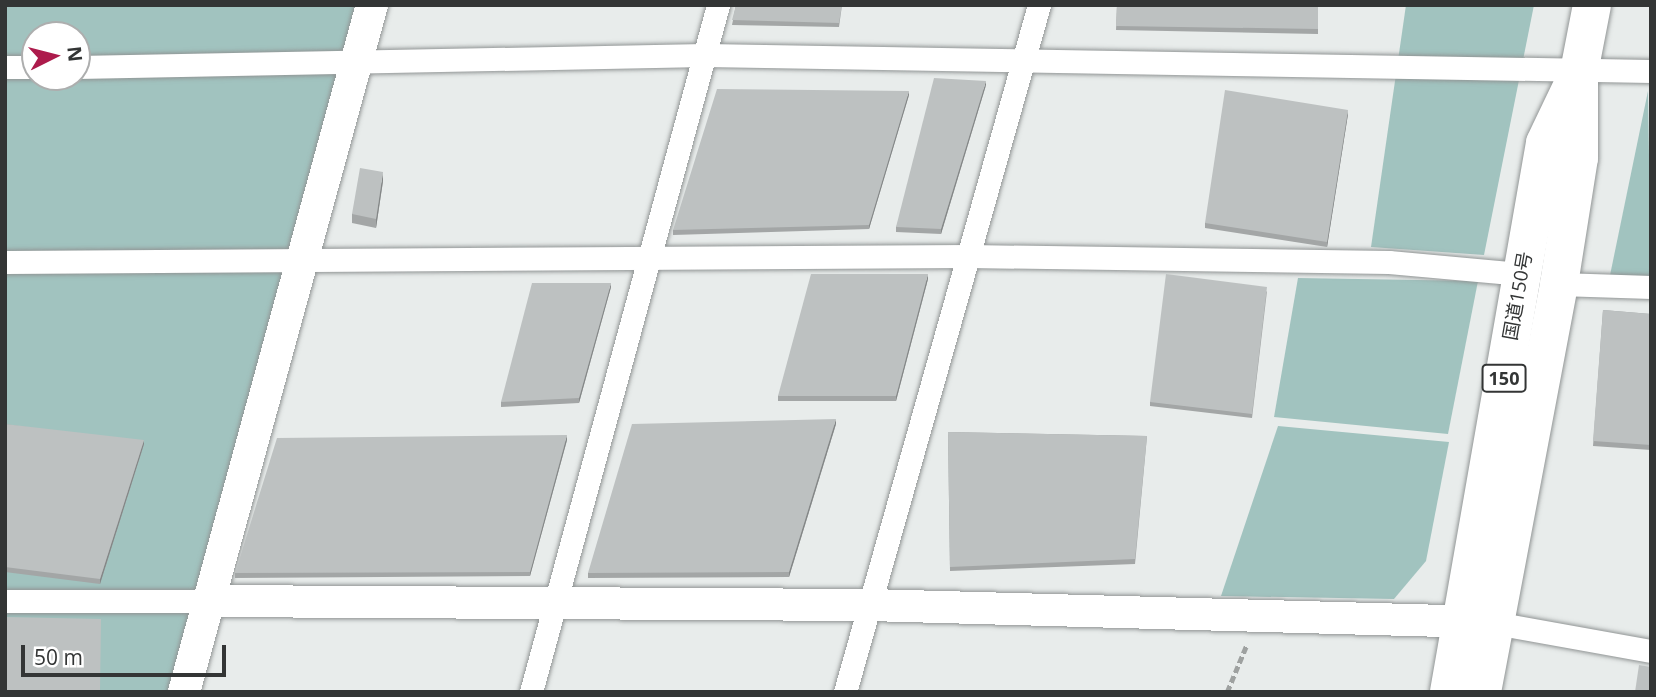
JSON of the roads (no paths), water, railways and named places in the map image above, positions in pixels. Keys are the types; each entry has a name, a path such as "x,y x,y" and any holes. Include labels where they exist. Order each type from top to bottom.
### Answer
{"highway":[{"name":"国道150号","path":"1449,692 1478,622 1559,284 1579,158 1579,72 1592,5"},
{"name":"国道150号","path":"1482,692 1478,622 1522,274 1545,143 1579,72"}],"street":[{"path":"184,692 372,5"},
{"path":"531,692 718,5"},
{"path":"845,692 1039,5"},
{"path":"91,67 356,65 705,55 1579,72 1651,71"},
{"path":"5,262 650,255 968,256 1389,262 1522,274"},
{"path":"1559,284 1651,287"},
{"path":"5,601 555,600 1260,615 1478,622 1651,651"}]}
